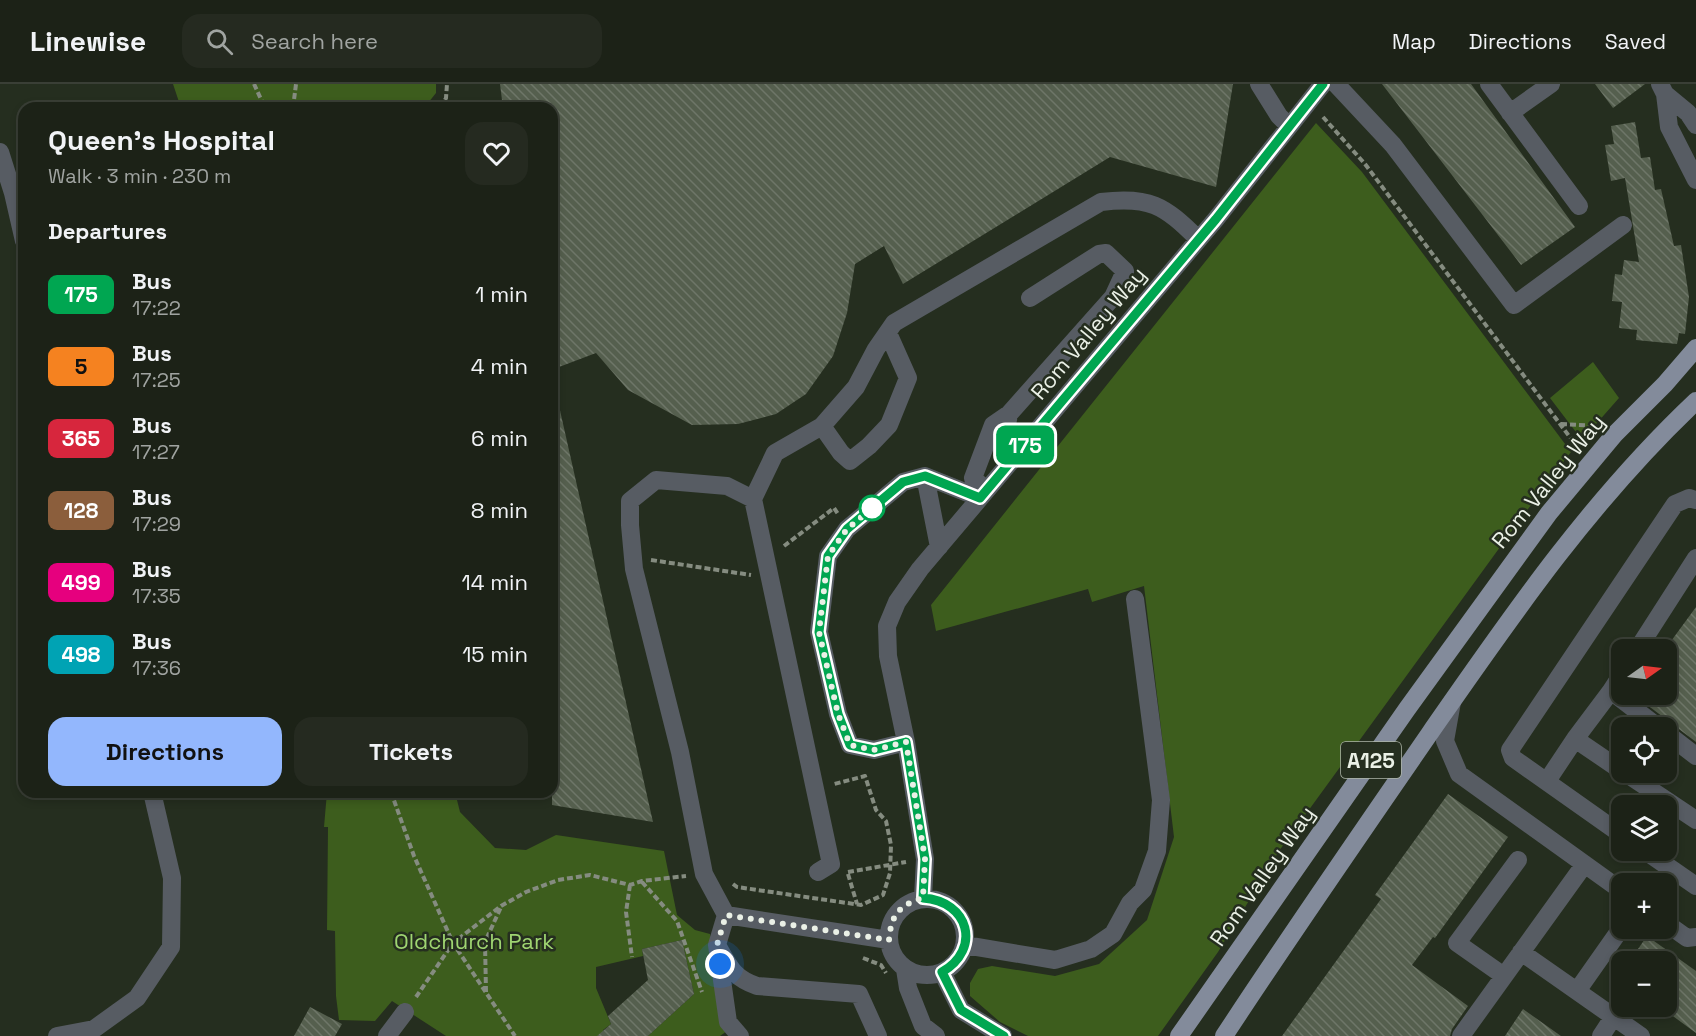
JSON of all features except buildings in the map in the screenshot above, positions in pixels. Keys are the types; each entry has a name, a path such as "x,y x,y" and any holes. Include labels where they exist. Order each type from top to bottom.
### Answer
{"main road":[{"name":"Rom Valley Way","path":"1179,1036 1407,709 1550,513 1614,435 1665,384 1696,348"},
{"name":"A125","path":"1224,1036 1284,944 1536,582 1654,440 1696,401"}],"street":[{"path":"1259,84 1279,116 1289,126"},
{"name":"Rom Valley Way","path":"923,898 925,859 906,742 888,656 887,626 897,602 920,569 1198,239 1323,84"},
{"path":"1336,84 1393,145 1514,305 1623,225"},
{"path":"1489,84 1579,206"},
{"path":"1510,113 1551,84"},
{"path":"1663,89 1688,113 1696,125"},
{"path":"1663,89 1669,127 1696,180"},
{"path":"0,152 18,215"},
{"path":"818,872 831,864 753,499 775,453 822,426 856,387 876,349 894,323 1101,202 1127,199 1153,203 1178,219 1198,239"},
{"path":"983,494 974,478 993,425 1009,414 1113,297 1125,271 1106,253 1099,254 1030,298"},
{"path":"822,426 850,461 869,446 889,425 908,378 888,333"},
{"path":"1009,414 1006,430 1007,441 1019,451"},
{"path":"906,742 874,750 850,745 838,714 819,632 828,556 847,529 903,482 925,476 983,494"},
{"path":"925,476 939,547"},
{"path":"741,1036 728,1022 717,945 726,915 704,874 680,752 634,569 630,501 656,480 727,486 753,499"},
{"path":"1611,827 1513,758 1512,746 1675,504 1689,498 1696,500"},
{"path":"1644,639 1696,558"},
{"path":"965,945 1055,960 1091,949 1113,934 1130,903 1143,890 1157,851 1161,800 1135,599"},
{"path":"1547,781 1611,691"},
{"path":"1452,702 1445,741 1459,774 1611,883"},
{"path":"1629,705 1645,717"},
{"path":"1575,740 1611,764"},
{"path":"1677,741 1696,756"},
{"path":"1640,783 1696,820"},
{"path":"57,1036 94,1029 137,998 171,947 172,878 153,798"},
{"path":"1504,976 1456,943 1518,860"},
{"path":"1660,861 1696,886"},
{"path":"1461,1036 1584,865"},
{"path":"905,969 923,975 942,972 957,962 965,945 966,933 963,921 947,903 923,898 909,902 897,912 890,925 891,951 905,969 908,988 923,1026 936,1036"},
{"path":"726,915 889,940"},
{"path":"1677,931 1687,938 1696,937"},
{"path":"1577,991 1614,939"},
{"path":"717,945 731,971 743,981 757,986 859,993 878,1036"},
{"path":"1521,952 1611,1015"},
{"path":"942,972 961,1010 1003,1036"},
{"path":"387,1036 405,1012"},
{"path":"1601,1036 1614,1017 1641,1036"}],"path":[{"path":"254,84 262,102"},
{"path":"294,102 296,84"},
{"path":"444,102 447,84"},
{"path":"1322,117 1365,164 1576,446"},
{"path":"1560,424 1602,426"},
{"path":"777,551 834,508 839,516"},
{"path":"645,559 758,576"},
{"path":"392,798 414,856 453,943 515,1036"},
{"path":"848,872 925,859"},
{"path":"405,1012 453,943 501,906 526,892 558,880 590,875 630,885 642,881 704,874"},
{"path":"642,881 677,921 702,993"},
{"path":"630,885 626,912 632,957"},
{"path":"486,994 485,942 501,906"}],"green space":[{"path":"173,84 436,84 436,93 429,102 179,102"},
{"path":"1316,123 1362,172 1571,452 1279,851 1218,952 1158,1036 1028,1036 1000,1022 970,996 970,983 978,969 992,966 1055,976 1099,964 1147,920 1174,837 1144,586 1092,602 1088,589 936,631 931,605"},
{"path":"1593,362 1619,398 1582,440 1550,398"},
{"name":"Oldchurch Park","path":"326,798 456,798 460,812 495,848 526,850 556,835 664,851 677,915 695,930 710,934 727,1031 720,1036 648,1036 694,994 682,940 642,949 643,956 596,967 596,988 611,1024 603,1030 605,1036 446,1036 392,1001 375,1021 339,1020 336,996 335,931 327,930 328,827 324,827"}],"bus line":[{"name":"175","path":"1004,1036 961,1010 942,972 957,962 962,954 966,933 963,921 947,903 923,898 925,859 906,742 874,750 850,745 838,714 819,632 828,556 847,529 903,482 925,476 980,498 1216,219 1323,84"}],"route":[{"path":"720,964 717,945 726,915 889,940 890,925 897,912 909,902 923,898 925,859 906,742 874,750 850,745 838,714 819,632 828,556 847,529 875,506 872,508"}]}
